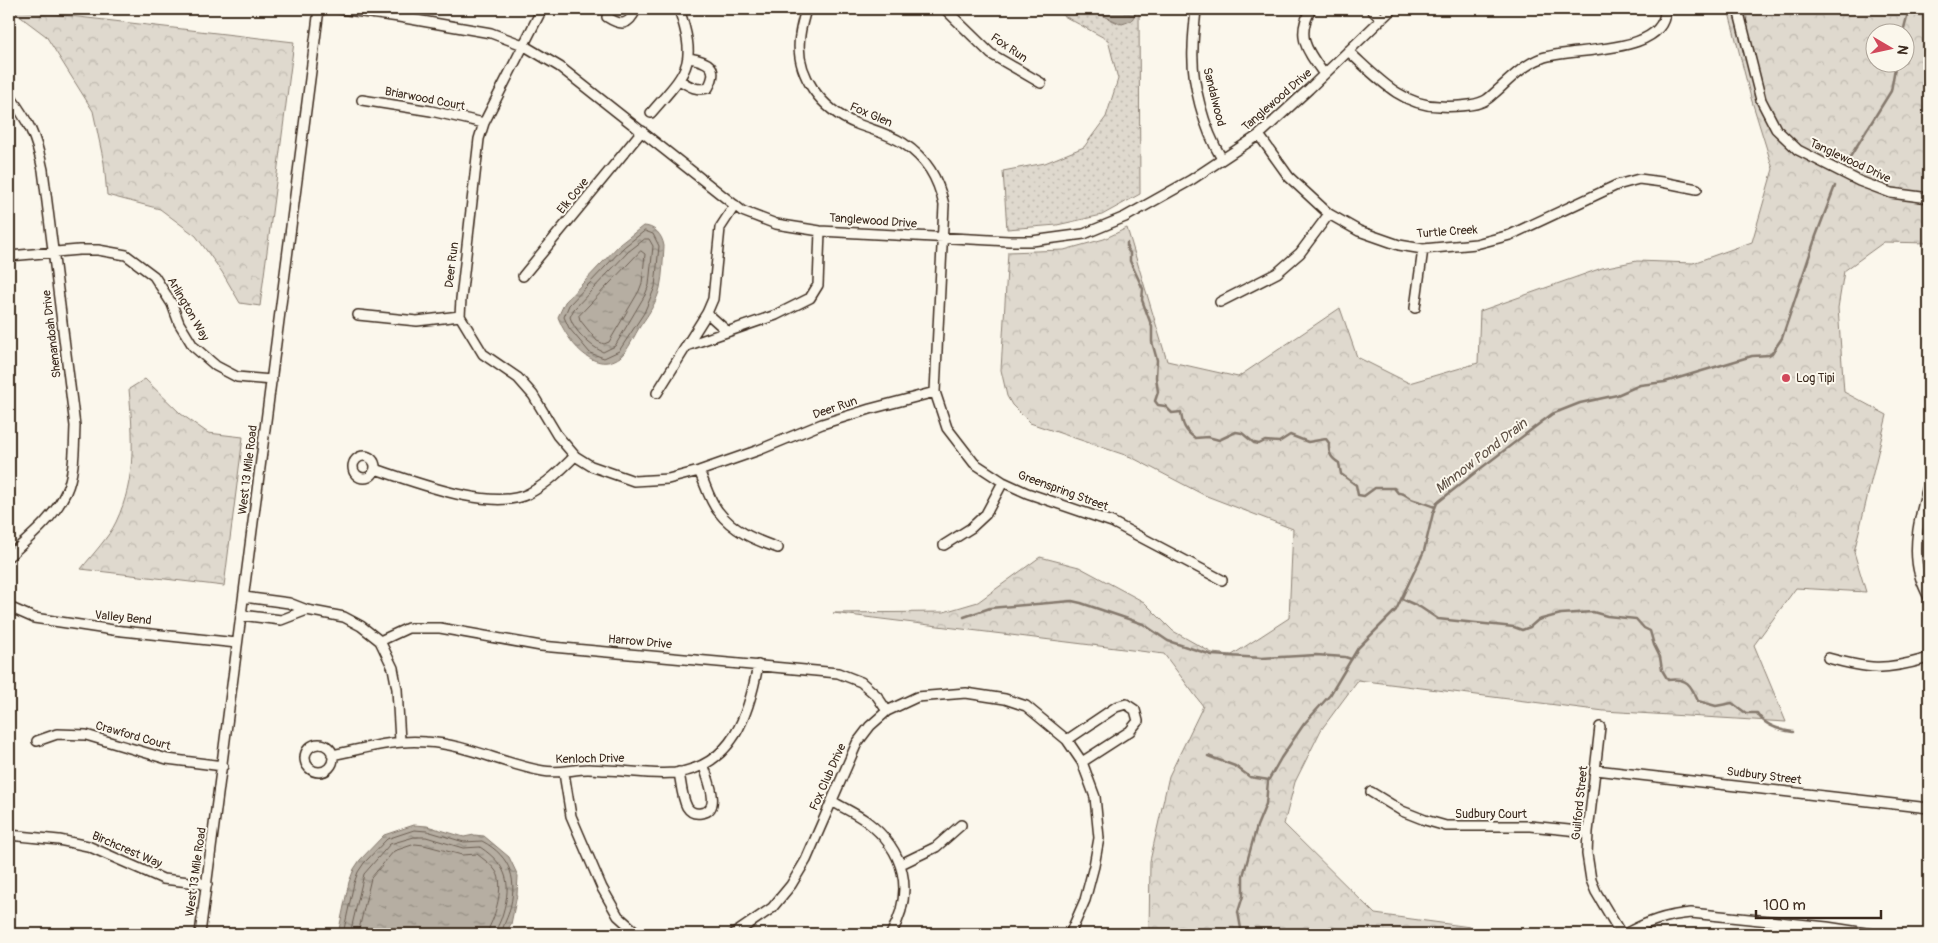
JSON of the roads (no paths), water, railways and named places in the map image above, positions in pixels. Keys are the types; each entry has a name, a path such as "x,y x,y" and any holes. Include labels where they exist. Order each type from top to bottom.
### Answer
{"street":[{"name":"West 13 Mile Road","path":"200,934 319,9"},
{"name":"Tanglewood Drive","path":"340,9 399,16 491,33 523,45 560,67 742,211 776,224 820,230 1009,241 1032,241 1084,234 1125,217 1191,180 1259,135 1392,9"},
{"name":"Deer Run","path":"542,9 484,123 480,139 460,316 483,354 518,378 533,395 557,435 575,456 591,466 634,481 668,479 699,471 759,450 822,424 935,392"},
{"path":"609,9 607,18 617,24 624,24 636,9"},
{"path":"651,113 679,80 689,58 686,30 679,9"},
{"name":"Fox Glen","path":"806,9 800,36 800,53 805,75 812,88 823,103 856,124 902,142 926,164 940,187 944,205 943,238"},
{"name":"Fox Run","path":"945,9 991,54 1041,83"},
{"name":"Sandalwood","path":"1196,9 1193,48 1194,72 1202,110 1214,146 1222,159"},
{"path":"1311,9 1303,28 1306,49 1324,74"},
{"path":"1371,9 1381,19"},
{"path":"1348,51 1384,84 1415,104 1438,106 1464,105 1484,102 1515,74 1542,58 1632,43 1650,37 1657,31 1666,14 1665,9"},
{"name":"Tanglewood Drive","path":"1738,9 1761,100 1776,129 1798,150 1859,181 1891,193 1929,198"},
{"path":"679,80 690,87 700,90 708,88 711,82 713,74 707,62 689,58"},
{"name":"Shenandoah Drive","path":"9,95 25,116 38,143 44,170 75,426 74,460 66,492 45,523 9,556"},
{"name":"Briarwood Court","path":"362,100 431,111 484,123"},
{"name":"Elk Cove","path":"523,276 642,132"},
{"name":"Turtle Creek","path":"1259,135 1289,177 1329,214 1360,231 1399,245 1423,248 1476,244 1510,235 1617,185 1639,179 1697,189"},
{"path":"657,393 689,344 713,299 720,228 735,205"},
{"path":"1220,302 1277,273 1300,253 1329,214"},
{"path":"689,344 776,315 810,298 818,285 820,230"},
{"name":"Greenspring Street","path":"943,238 935,392 947,428 974,464 1003,482 1027,493 1112,522 1222,580"},
{"path":"1416,308 1423,248"},
{"name":"Arlington Way","path":"9,256 98,250 126,255 154,276 172,304 179,323 192,346 216,366 237,377 272,380"},
{"path":"707,313 727,331"},
{"path":"358,315 417,322 460,316"},
{"path":"375,469 438,489 490,500 526,494 552,479 575,456"},
{"path":"699,471 717,510 733,526 751,538 778,548"},
{"path":"944,545 971,528 986,514 1003,482"},
{"path":"1929,483 1916,548 1920,579 1929,598"},
{"path":"244,597 289,604 307,610 344,617 361,626 380,641 393,668 397,689 400,741"},
{"name":"Valley Bend","path":"9,607 34,618 113,630 237,643"},
{"path":"241,615 281,620 307,610"},
{"name":"Harrow Drive","path":"380,641 408,628 440,628 541,646 838,673 861,682 877,696 887,711"},
{"path":"1828,658 1865,667 1885,668 1918,661 1929,656"},
{"name":"Kenloch Drive","path":"332,755 400,741 427,742 460,748 544,772 564,773 587,769 679,772 704,766 724,749 739,728 752,698 758,665"},
{"name":"Fox Club Drive","path":"734,934 772,908 791,885 806,860 857,743 870,726 887,711 918,697 966,693 1005,699 1026,706 1067,740 1082,762 1095,797 1099,838 1085,900 1070,934"},
{"path":"1067,740 1116,707 1126,704 1135,710 1138,721 1130,731 1082,762"},
{"name":"Guilford Street","path":"1600,727 1587,854 1591,880 1601,903 1621,934"},
{"name":"Crawford Court","path":"37,741 57,734 86,735 167,759 223,766"},
{"path":"679,772 687,806 691,811 698,814 706,812 712,806 713,797 704,766"},
{"name":"Sudbury Street","path":"1596,770 1929,808"},
{"path":"564,773 571,816 602,888 618,916 637,933 641,934"},
{"name":"Sudbury Court","path":"1371,792 1402,811 1446,826 1530,826 1588,832"},
{"path":"832,801 866,821 890,845 901,864 904,892 899,919 891,934"},
{"path":"901,864 936,847 961,825"},
{"name":"Birchcrest Way","path":"9,835 59,840 88,846 163,879 206,884"},
{"path":"1626,934 1654,920 1671,915 1691,913 1827,927 1872,934"}],"water":[{"path":"1096,9 1135,9 1132,19 1122,24 1099,14"},
{"path":"643,226 651,227 657,232 664,246 659,293 650,312 623,354 610,362 600,362 582,352 574,344 558,317 565,302 620,244"},
{"path":"414,825 427,826 464,837 484,836 509,857 518,876 517,895 511,924 505,934 338,934 349,882 360,860 384,835"}],"waterway":[{"name":"Minnow Pond Drain","path":"1906,22 1909,9"},
{"name":"Minnow Pond Drain","path":"1850,157 1891,91 1894,72"},
{"name":"Minnow Pond Drain","path":"1242,934 1238,912 1243,896 1243,876 1257,826 1266,804 1268,781 1304,724 1330,695 1358,648 1396,610 1424,551 1437,503 1552,414 1580,403 1617,395 1640,385 1665,382 1752,356 1769,355 1772,353 1782,338 1835,186"},
{"path":"1127,243 1130,261 1143,289 1142,300 1152,327 1152,342 1157,360 1156,377 1158,392 1155,401 1158,405 1165,406 1172,413 1181,412 1182,420 1189,433 1195,438 1208,437 1219,440 1236,432 1242,433 1254,443 1259,444 1265,441 1279,442 1290,435 1308,442 1326,439 1329,443 1331,455 1339,463 1341,474 1356,485 1358,495 1364,496 1375,488 1394,488 1398,493 1403,493 1412,499 1435,507"},
{"path":"1402,599 1420,607 1438,619 1514,627 1522,630 1530,627 1538,620 1561,614 1593,612 1607,616 1636,619 1644,628 1650,631 1660,657 1662,670 1668,680 1674,679 1687,683 1698,701 1716,706 1732,703 1746,713 1757,713 1772,726 1793,732"},
{"path":"964,617 990,608 1072,601 1143,624 1168,641 1212,655 1262,658 1316,655 1351,659"},
{"path":"1208,756 1235,766 1250,777 1269,780"}],"place":[{"name":"Log Tipi","path":"1786,378"}]}
